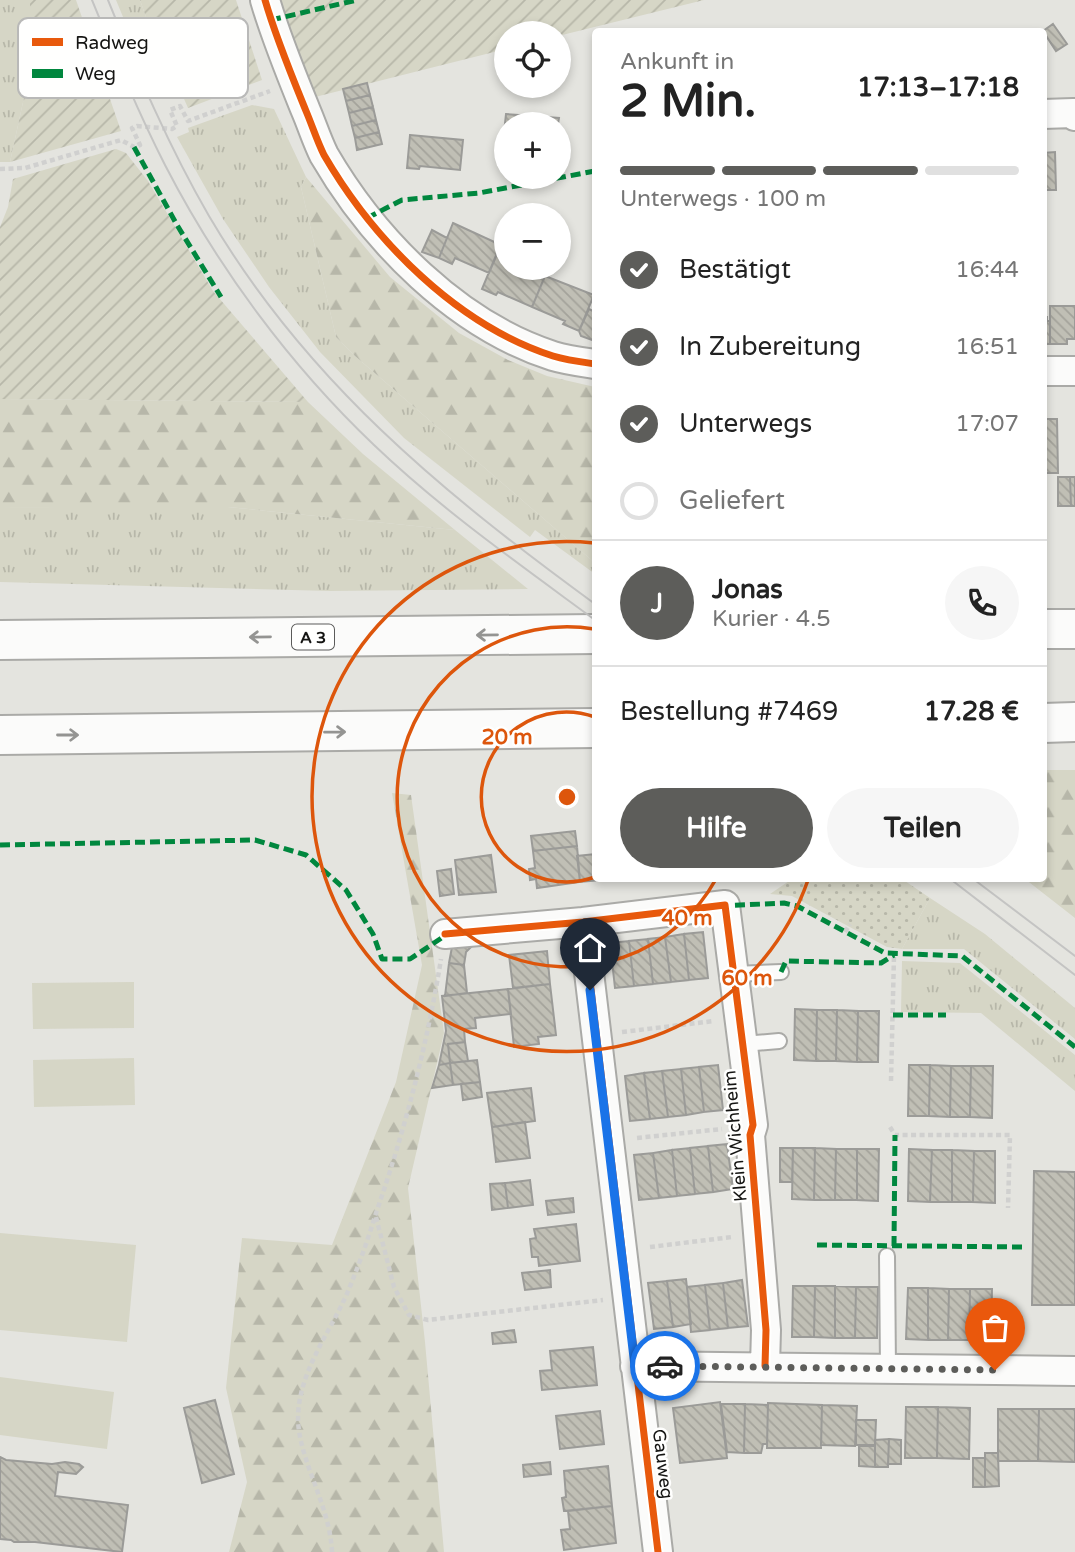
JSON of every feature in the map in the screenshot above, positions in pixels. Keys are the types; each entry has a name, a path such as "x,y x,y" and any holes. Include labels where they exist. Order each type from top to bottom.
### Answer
{"highway":[{"path":"1047,629 1075,629"},
{"name":"A 3","path":"0,640 592,634"},
{"path":"1047,723 1075,722"},
{"path":"0,735 592,728"}],"street":[{"path":"265,0 323,153 366,218 404,261 469,314 517,341 554,356 592,363"},
{"path":"1047,114 1074,114"},
{"path":"1047,371 1075,371"},
{"name":"Klein Wichheim","path":"583,922 725,905 753,1125 750,1135 766,1329 765,1366"},
{"path":"445,934 583,922"},
{"name":"Gauweg","path":"583,922 658,1552"},
{"path":"635,1366 1075,1371"}],"lane":[{"path":"734,974 781,972"},
{"path":"741,1031 779,1041"},
{"path":"887,1256 888,1368"}],"path":[{"path":"0,169 25,168 121,140 134,147 140,145 132,128 137,126 172,129 177,126 170,110 180,106 188,121 294,82"},
{"path":"845,932 850,923"},
{"path":"332,1552 332,1539 322,1499 305,1453 298,1420 301,1393 318,1348 345,1296 376,1216 413,1089 445,934"},
{"path":"891,1081 894,955"},
{"path":"595,1035 741,1031"},
{"path":"608,1141 753,1125"},
{"path":"890,1127 895,1135 1010,1135 1008,1208"},
{"path":"376,1216 394,1287 410,1315 428,1320 627,1298"},
{"path":"621,1250 759,1234"}],"green space":[{"path":"0,0 30,0 30,18 18,18 18,98 24,98 10,162 0,162"},
{"path":"30,0 76,0 82,18 30,18"},
{"path":"116,0 140,0 146,18 123,18"},
{"path":"140,0 236,0 242,18 146,18"},
{"path":"278,0 704,0 571,33 571,21 494,21 494,52 311,98"},
{"path":"248,37 262,80 248,85"},
{"path":"24,98 110,98 121,131 10,162"},
{"path":"184,98 214,98 188,108"},
{"path":"252,105 274,109 306,177 301,187 336,337 592,560 592,572 535,530 530,537 404,438 320,352 269,287 223,219 177,137 189,132 188,128"},
{"path":"116,149 126,153 148,181 213,291 308,402 0,399 0,227 8,207 13,179"},
{"path":"306,177 390,277 459,333 508,360 547,376 592,386 592,560 336,337 301,187"},
{"path":"0,399 308,402 363,454 455,530 228,507 0,508"},
{"path":"228,507 455,530 528,589 330,591 0,582 0,508"},
{"path":"1047,770 1075,770 1075,918 1029,882 1047,882"},
{"path":"392,793 411,795 444,1033 408,1188 444,1552 229,1552 247,1482 226,1388 242,1238 332,1245 396,1082 422,965"},
{"path":"788,882 906,882 930,898 902,949 887,947 792,896 770,894"},
{"path":"930,898 985,934 1075,1008 1075,1039 964,949 902,949"},
{"path":"902,961 960,963 1075,1055 1075,1091 981,1013 901,1012"},
{"path":"134,982 134,1028 33,1029 32,983"},
{"path":"134,1058 135,1105 34,1107 33,1060"},
{"path":"0,1233 136,1245 127,1342 0,1330"},
{"path":"0,1377 114,1392 107,1449 0,1435"}],"building":[{"path":"1053,24 1067,44 1056,51 1047,37 1047,28"},
{"path":"367,83 370,95 346,101 343,89"},
{"path":"370,95 373,107 349,113 346,101"},
{"path":"373,107 376,120 352,126 349,113"},
{"path":"376,120 379,132 355,138 352,126"},
{"path":"379,132 382,144 357,150 355,138"},
{"path":"410,135 463,140 460,170 420,166 419,169 407,168"},
{"path":"1055,152 1056,190 1047,190 1047,153"},
{"path":"453,223 494,242 494,261 489,273 455,258 452,264 439,258"},
{"path":"432,230 447,238 439,258 422,252"},
{"path":"494,260 494,280 543,280 532,307 498,292 496,295 482,289"},
{"path":"543,280 555,280 592,294 579,331 563,324 565,321 532,307"},
{"path":"1050,306 1075,306 1075,339 1067,339 1067,344 1050,344"},
{"path":"589,309 592,310 592,340 581,336 579,331"},
{"path":"1047,321 1050,321 1050,344 1047,344"},
{"path":"1047,419 1057,419 1058,473 1047,473"},
{"path":"1058,477 1070,477 1071,506 1058,506"},
{"path":"1070,477 1075,477 1075,506 1071,506"},
{"path":"575,831 577,846 533,851 531,836"},
{"path":"577,846 580,882 537,888 536,879 530,880 529,869 535,868 533,851"},
{"path":"592,854 592,881 580,882 577,856"},
{"path":"491,855 496,892 459,895 455,860"},
{"path":"451,869 454,894 440,896 437,871"},
{"path":"703,932 708,978 689,980 684,934"},
{"path":"684,934 689,980 671,982 665,937"},
{"path":"665,937 671,982 653,984 648,939"},
{"path":"648,939 653,984 634,986 629,941"},
{"path":"629,941 634,986 615,988 610,943"},
{"path":"474,944 466,952 464,965 449,963 452,947"},
{"path":"547,951 550,984 513,988 509,955"},
{"path":"449,963 464,965 467,993 445,996"},
{"path":"550,984 556,1035 538,1037 539,1044 514,1047 508,989"},
{"path":"508,989 511,1014 475,1018 476,1028 464,1029 465,1042 448,1044 450,1063 439,1065 446,1031 442,996"},
{"path":"795,1009 817,1010 816,1061 794,1060"},
{"path":"817,1010 837,1010 836,1061 816,1061"},
{"path":"837,1010 858,1011 857,1062 836,1061"},
{"path":"858,1011 879,1011 878,1062 857,1062"},
{"path":"465,1042 468,1061 450,1063 448,1044"},
{"path":"477,1060 480,1082 453,1085 450,1063"},
{"path":"450,1063 453,1085 432,1088 439,1065"},
{"path":"718,1065 723,1110 704,1112 699,1067"},
{"path":"909,1065 930,1065 929,1116 908,1116"},
{"path":"930,1065 951,1066 950,1117 929,1116"},
{"path":"951,1066 971,1066 970,1117 950,1117"},
{"path":"971,1066 993,1066 992,1118 970,1117"},
{"path":"699,1067 704,1112 686,1115 681,1069"},
{"path":"681,1069 686,1115 668,1117 662,1071"},
{"path":"662,1071 668,1117 650,1119 644,1073"},
{"path":"644,1073 650,1119 630,1121 625,1076"},
{"path":"480,1082 482,1097 463,1100 461,1084"},
{"path":"531,1088 535,1121 492,1127 487,1093"},
{"path":"525,1122 530,1158 496,1162 492,1127"},
{"path":"727,1144 733,1189 713,1192 708,1146"},
{"path":"708,1146 713,1192 695,1194 690,1148"},
{"path":"690,1148 695,1194 677,1196 672,1150"},
{"path":"780,1148 793,1148 792,1182 780,1182"},
{"path":"793,1148 815,1148 814,1200 792,1199"},
{"path":"815,1148 836,1149 835,1200 814,1200"},
{"path":"836,1149 857,1149 857,1200 835,1200"},
{"path":"857,1149 879,1149 878,1201 857,1200"},
{"path":"909,1149 932,1150 930,1202 908,1201"},
{"path":"672,1150 677,1196 659,1198 653,1153"},
{"path":"932,1150 952,1150 952,1202 930,1202"},
{"path":"952,1150 974,1151 973,1202 952,1202"},
{"path":"974,1151 995,1151 995,1203 973,1202"},
{"path":"653,1153 659,1198 639,1200 634,1155"},
{"path":"1034,1171 1075,1172 1075,1305 1032,1305"},
{"path":"530,1180 533,1205 508,1208 505,1183"},
{"path":"505,1183 508,1208 492,1210 490,1184"},
{"path":"573,1198 574,1212 548,1215 546,1201"},
{"path":"576,1224 580,1261 539,1266 538,1257 532,1257 530,1239 536,1238 534,1229"},
{"path":"550,1270 551,1287 525,1290 522,1273"},
{"path":"686,1279 691,1324 673,1327 667,1281"},
{"path":"742,1280 748,1326 728,1328 723,1283"},
{"path":"667,1281 673,1327 654,1329 648,1283"},
{"path":"723,1283 728,1328 710,1330 705,1285"},
{"path":"705,1285 710,1330 691,1332 687,1287"},
{"path":"793,1286 815,1286 814,1337 792,1337"},
{"path":"815,1286 835,1286 835,1338 814,1337"},
{"path":"835,1286 856,1287 855,1338 835,1338"},
{"path":"856,1287 878,1287 877,1338 855,1338"},
{"path":"908,1288 928,1288 928,1340 906,1339"},
{"path":"928,1288 949,1289 948,1340 928,1340"},
{"path":"949,1289 970,1289 969,1340 948,1340"},
{"path":"970,1289 992,1289 991,1341 969,1340"},
{"path":"991,1321 1018,1322 1017,1341 991,1341"},
{"path":"514,1330 516,1342 493,1344 492,1333"},
{"path":"593,1347 597,1385 542,1390 540,1371 552,1370 550,1351"},
{"path":"215,1400 234,1474 202,1483 184,1408"},
{"path":"720,1402 727,1458 680,1463 673,1408"},
{"path":"768,1403 822,1405 821,1448 767,1448"},
{"path":"721,1404 745,1404 744,1453 727,1452"},
{"path":"745,1404 768,1405 767,1444 763,1444 761,1453 744,1453"},
{"path":"822,1405 857,1406 855,1446 821,1445"},
{"path":"906,1407 938,1407 937,1458 905,1458"},
{"path":"938,1407 970,1408 969,1459 937,1458"},
{"path":"998,1409 1039,1409 1038,1461 998,1461"},
{"path":"1039,1409 1075,1409 1075,1462 1038,1461"},
{"path":"600,1411 604,1444 560,1449 556,1416"},
{"path":"856,1420 876,1420 875,1445 856,1445"},
{"path":"889,1439 901,1440 901,1464 888,1464"},
{"path":"889,1439 888,1467 875,1467 875,1440"},
{"path":"859,1446 875,1446 875,1467 859,1466"},
{"path":"985,1453 998,1453 999,1486 985,1487"},
{"path":"0,1457 6,1460 52,1464 65,1462 83,1467 76,1474 58,1472 55,1496 128,1505 122,1552 0,1539"},
{"path":"973,1458 985,1458 985,1487 973,1487"},
{"path":"550,1462 551,1474 524,1477 523,1465"},
{"path":"608,1466 612,1506 564,1511 564,1471"},
{"path":"612,1506 616,1543 564,1550 561,1530 570,1529 568,1511"}],"tram line":[{"path":"92,0 99,18"},
{"path":"108,0 116,18"},
{"path":"133,98 165,165 208,241 258,314 313,382 374,445 427,492 592,618"},
{"path":"150,98 209,216 247,275 289,331 381,430 432,476 484,520 592,602"},
{"path":"954,882 1075,975"},
{"path":"977,882 1075,956"}],"marked path":[{"path":"271,20 357,0"},
{"path":"134,147 221,297"},
{"path":"367,218 402,200 479,193 592,172"},
{"path":"0,845 255,840 306,855 346,890 373,934 382,959 410,959 449,933"},
{"path":"720,906 784,903 797,906 885,953 962,956 1075,1047"},
{"path":"781,972 786,961 881,963 894,955"},
{"path":"893,1015 946,1015"},
{"path":"894,1246 895,1135"},
{"path":"817,1245 1022,1247"}],"cycle path":[{"path":"265,0 284,56 324,155 344,187 393,248 421,276 484,324 553,356 592,364"},
{"path":"445,934 583,922 725,905 753,1125 750,1135 766,1330 765,1366"},
{"path":"583,922 658,1552"}],"way so far":[{"path":"665,1366 995,1370"}],"route":[{"path":"590,990 635,1366 665,1366"}]}
